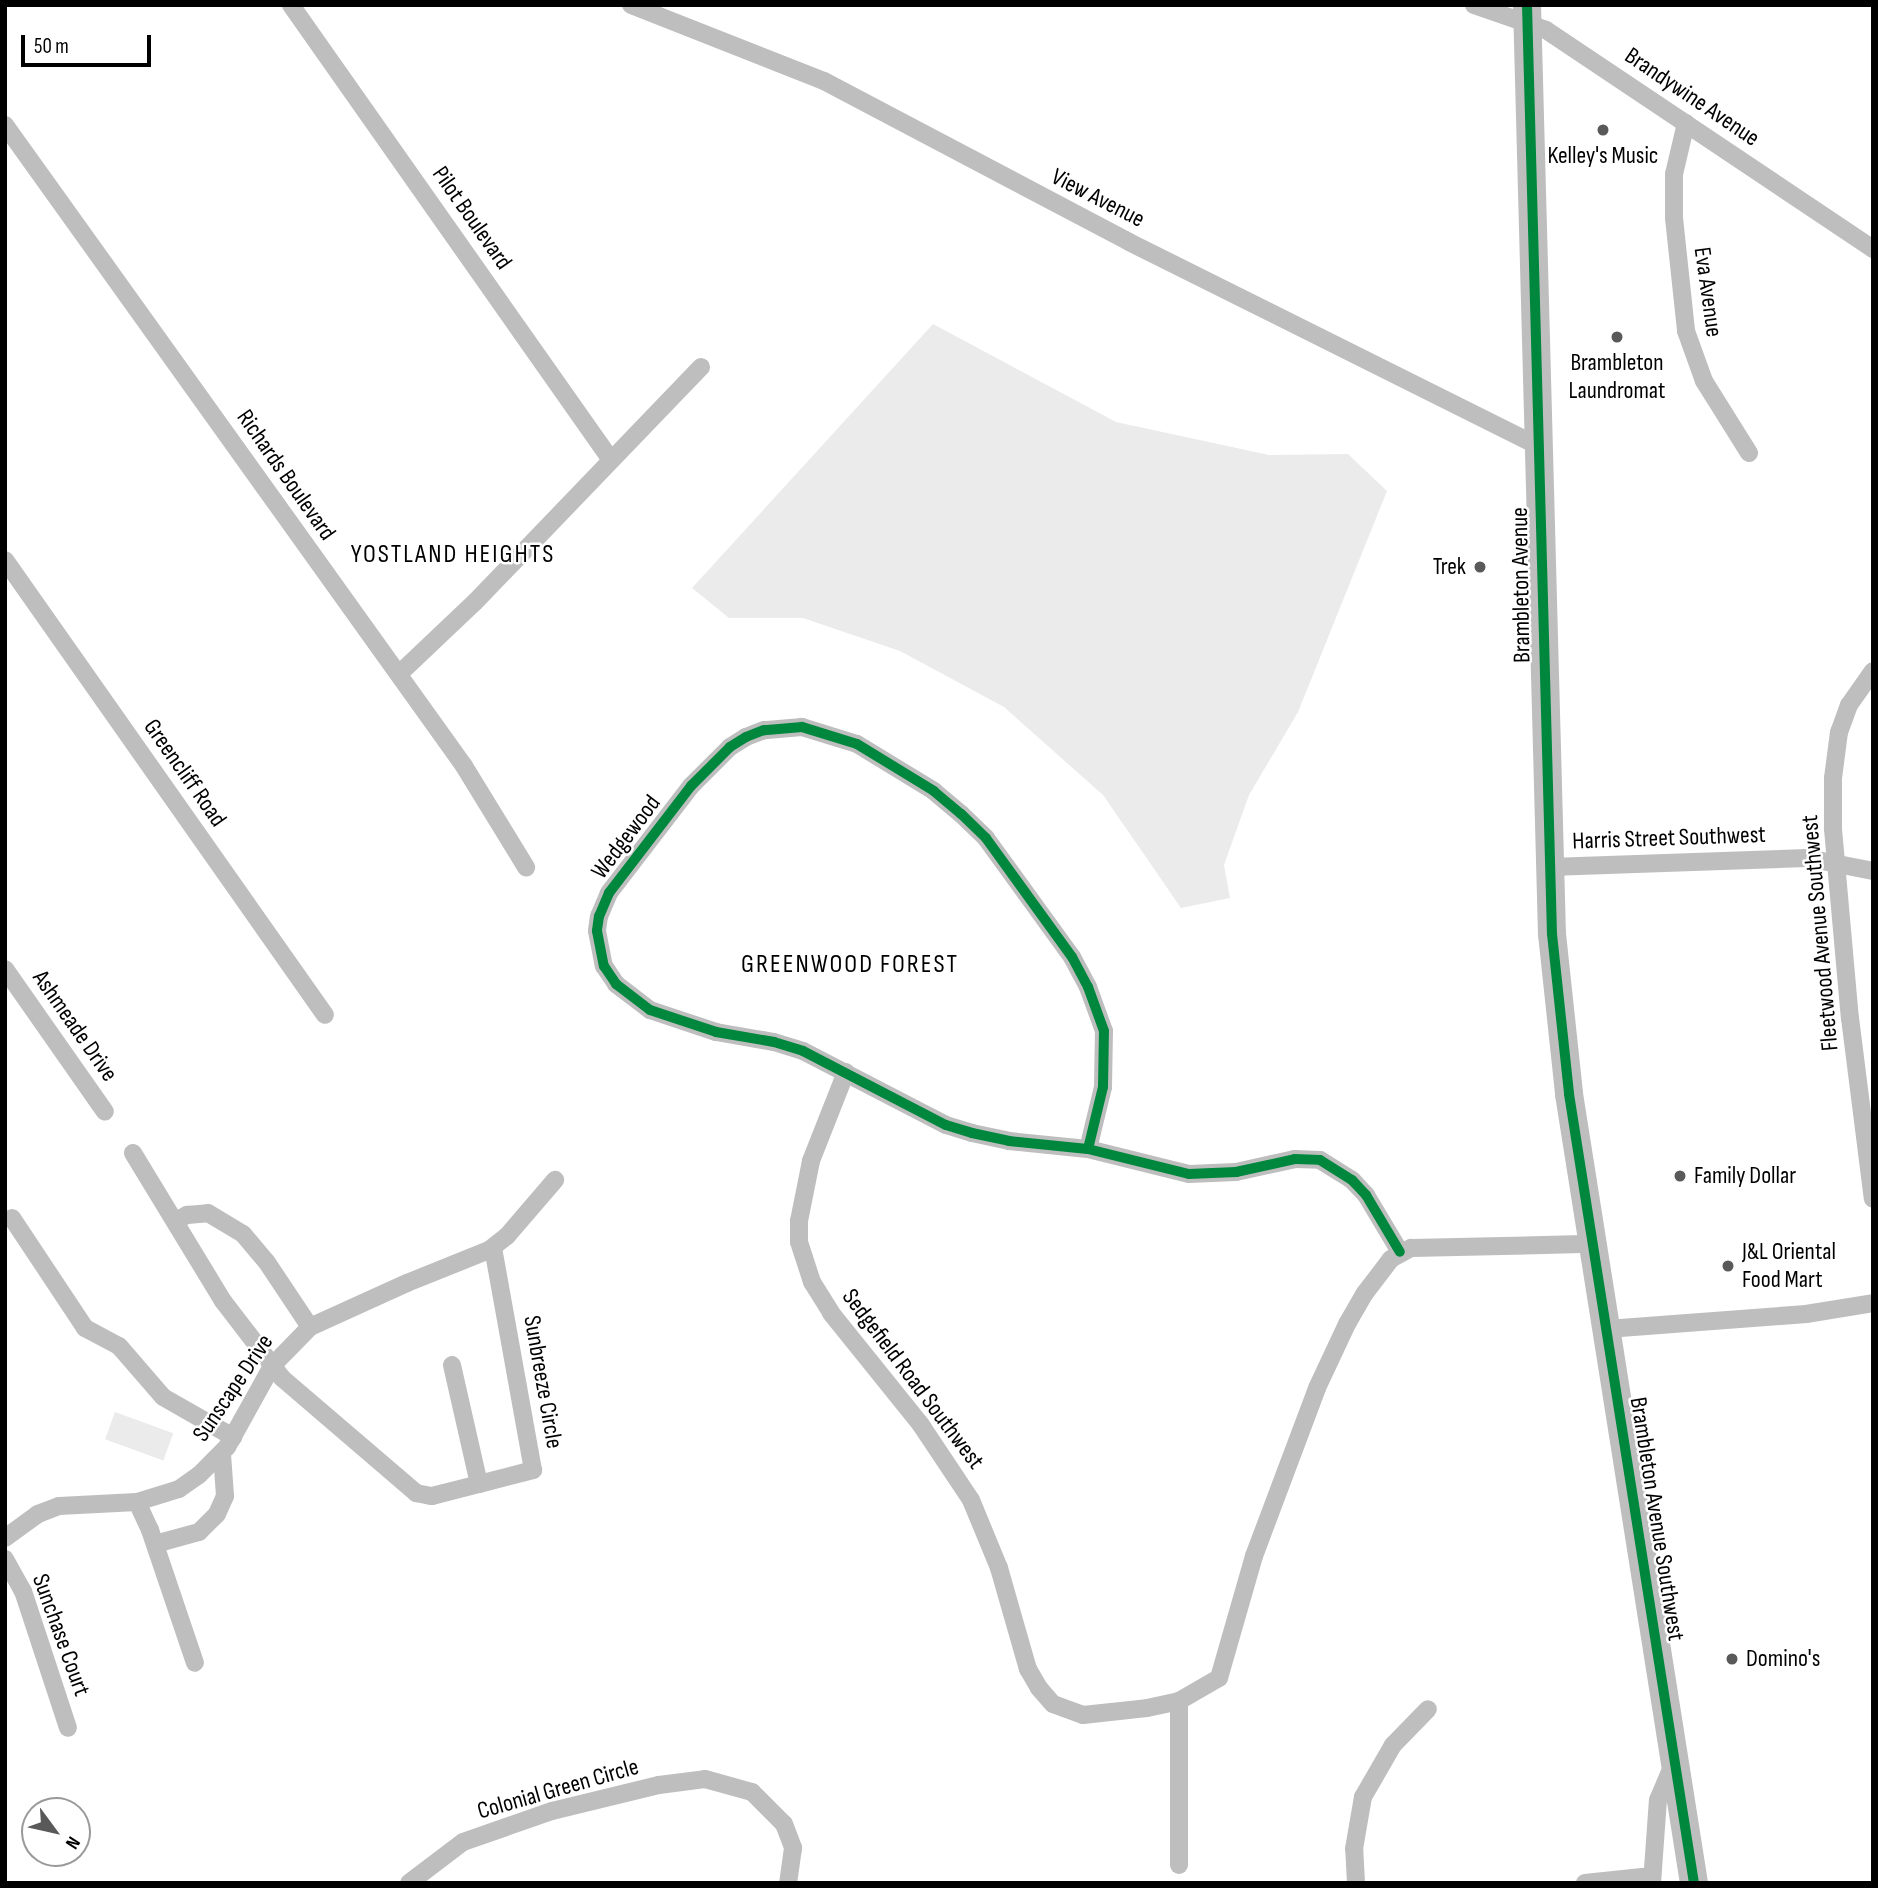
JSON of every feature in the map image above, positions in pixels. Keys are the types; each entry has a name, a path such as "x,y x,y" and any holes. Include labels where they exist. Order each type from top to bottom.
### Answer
{"main road":[{"name":"Brambleton Avenue","path":"1527,13 1550,867 1559,1006 1581,1162"},
{"name":"Brambleton Avenue Southwest","path":"1581,1162 1693,1883"}],"street":[{"name":"Pilot Boulevard","path":"291,5 611,460"},
{"name":"View Avenue","path":"631,5 824,81 1129,242 1538,446"},
{"name":"Brandywine Avenue","path":"1474,5 1527,13 1546,30 1873,249"},
{"name":"Eva Avenue","path":"1686,123 1674,174 1674,218 1686,331 1704,381 1749,453"},
{"name":"Richards Boulevard","path":"5,125 399,674 492,808 526,867"},
{"path":"399,674 475,602 701,367"},
{"name":"Greencliff Road","path":"5,560 325,1015"},
{"name":"Fleetwood Avenue Southwest","path":"1873,671 1849,705 1839,732 1833,778 1835,861 1873,1199"},
{"name":"Wedgewood","path":"1088,1149 1103,1087 1104,1031 1088,987 1072,957 986,838 934,792 857,744 802,727 783,727 746,737 730,747 691,786 609,893 599,916 598,949 604,967 616,984 650,1010 716,1032 774,1042 803,1051 946,1125 972,1133 1009,1141 1088,1149 1189,1174 1236,1172 1295,1159 1320,1160 1352,1180 1366,1195 1400,1252"},
{"name":"Harris Street Southwest","path":"1550,867 1807,858 1873,870"},
{"name":"Ashmeade Drive","path":"5,969 105,1112"},
{"name":"Sedgefield Road Southwest","path":"846,1072 811,1161 799,1221 799,1242 812,1282 831,1313 921,1425 971,1500 999,1568 1028,1669 1053,1704 1067,1712 1092,1715 1147,1709 1179,1701 1219,1678 1254,1556 1331,1355 1365,1293 1400,1252"},
{"name":"Sunbreeze Circle","path":"133,1153 223,1301 272,1366 282,1378 416,1493 432,1496 533,1469 493,1248"},
{"name":"Sunscape Drive","path":"5,1538 38,1514 59,1506 137,1503 179,1489 222,1454 272,1366 310,1327 493,1248 555,1180"},
{"path":"176,1222 187,1215 208,1213 243,1234 266,1261 310,1327"},
{"path":"12,1219 85,1328 119,1346 163,1397 233,1437"},
{"path":"1400,1252 1411,1248 1593,1244"},
{"path":"1607,1329 1806,1314 1873,1303"},
{"path":"452,1365 479,1483"},
{"path":"155,1544 199,1532 217,1514 225,1496 222,1454"},
{"path":"137,1503 155,1544 195,1662"},
{"name":"Sunchase Court","path":"5,1559 23,1591 68,1728"},
{"path":"1179,1701 1179,1866"},
{"path":"1356,1883 1354,1849 1363,1797 1393,1745 1428,1709"},
{"path":"1585,1883 1652,1880 1658,1800 1673,1764"},
{"name":"Colonial Green Circle","path":"409,1883 464,1842 552,1811 659,1785 705,1779 752,1792 769,1805 784,1824 793,1849 791,1881"}],"shaded area":[{"path":"933,324 1116,422 1269,455 1348,454 1387,491 1298,712 1249,795 1224,865 1230,898 1181,908 1103,795 1004,707 900,651 803,618 729,618 692,588"},
{"path":"115,1412 173,1433 163,1460 105,1439"}],"cycle path":[{"path":"1527,5 1552,934 1569,1094 1694,1883"},
{"path":"1088,1149 1103,1087 1104,1031 1088,987 1072,957 986,838 934,791 857,744 802,727 764,730 746,737 730,747 691,786 609,893 599,916 597,931 604,966 616,984 650,1010 716,1032 774,1042 803,1051 946,1125 972,1133 1009,1141 1088,1149 1189,1174 1236,1172 1295,1159 1320,1160 1352,1180 1366,1195 1400,1252"}],"place":[{"name":"Kelley's Music","path":"1603,130"},
{"name":"Brambleton Laundromat","path":"1617,337"},
{"name":"Trek","path":"1480,567"},
{"name":"Family Dollar","path":"1680,1176"},
{"name":"J&L Oriental Food Mart","path":"1728,1266"},
{"name":"Domino's","path":"1732,1659"}],"district":[{"name":"YOSTLAND HEIGHTS","path":"453,555"},
{"name":"GREENWOOD FOREST","path":"850,965"}]}
